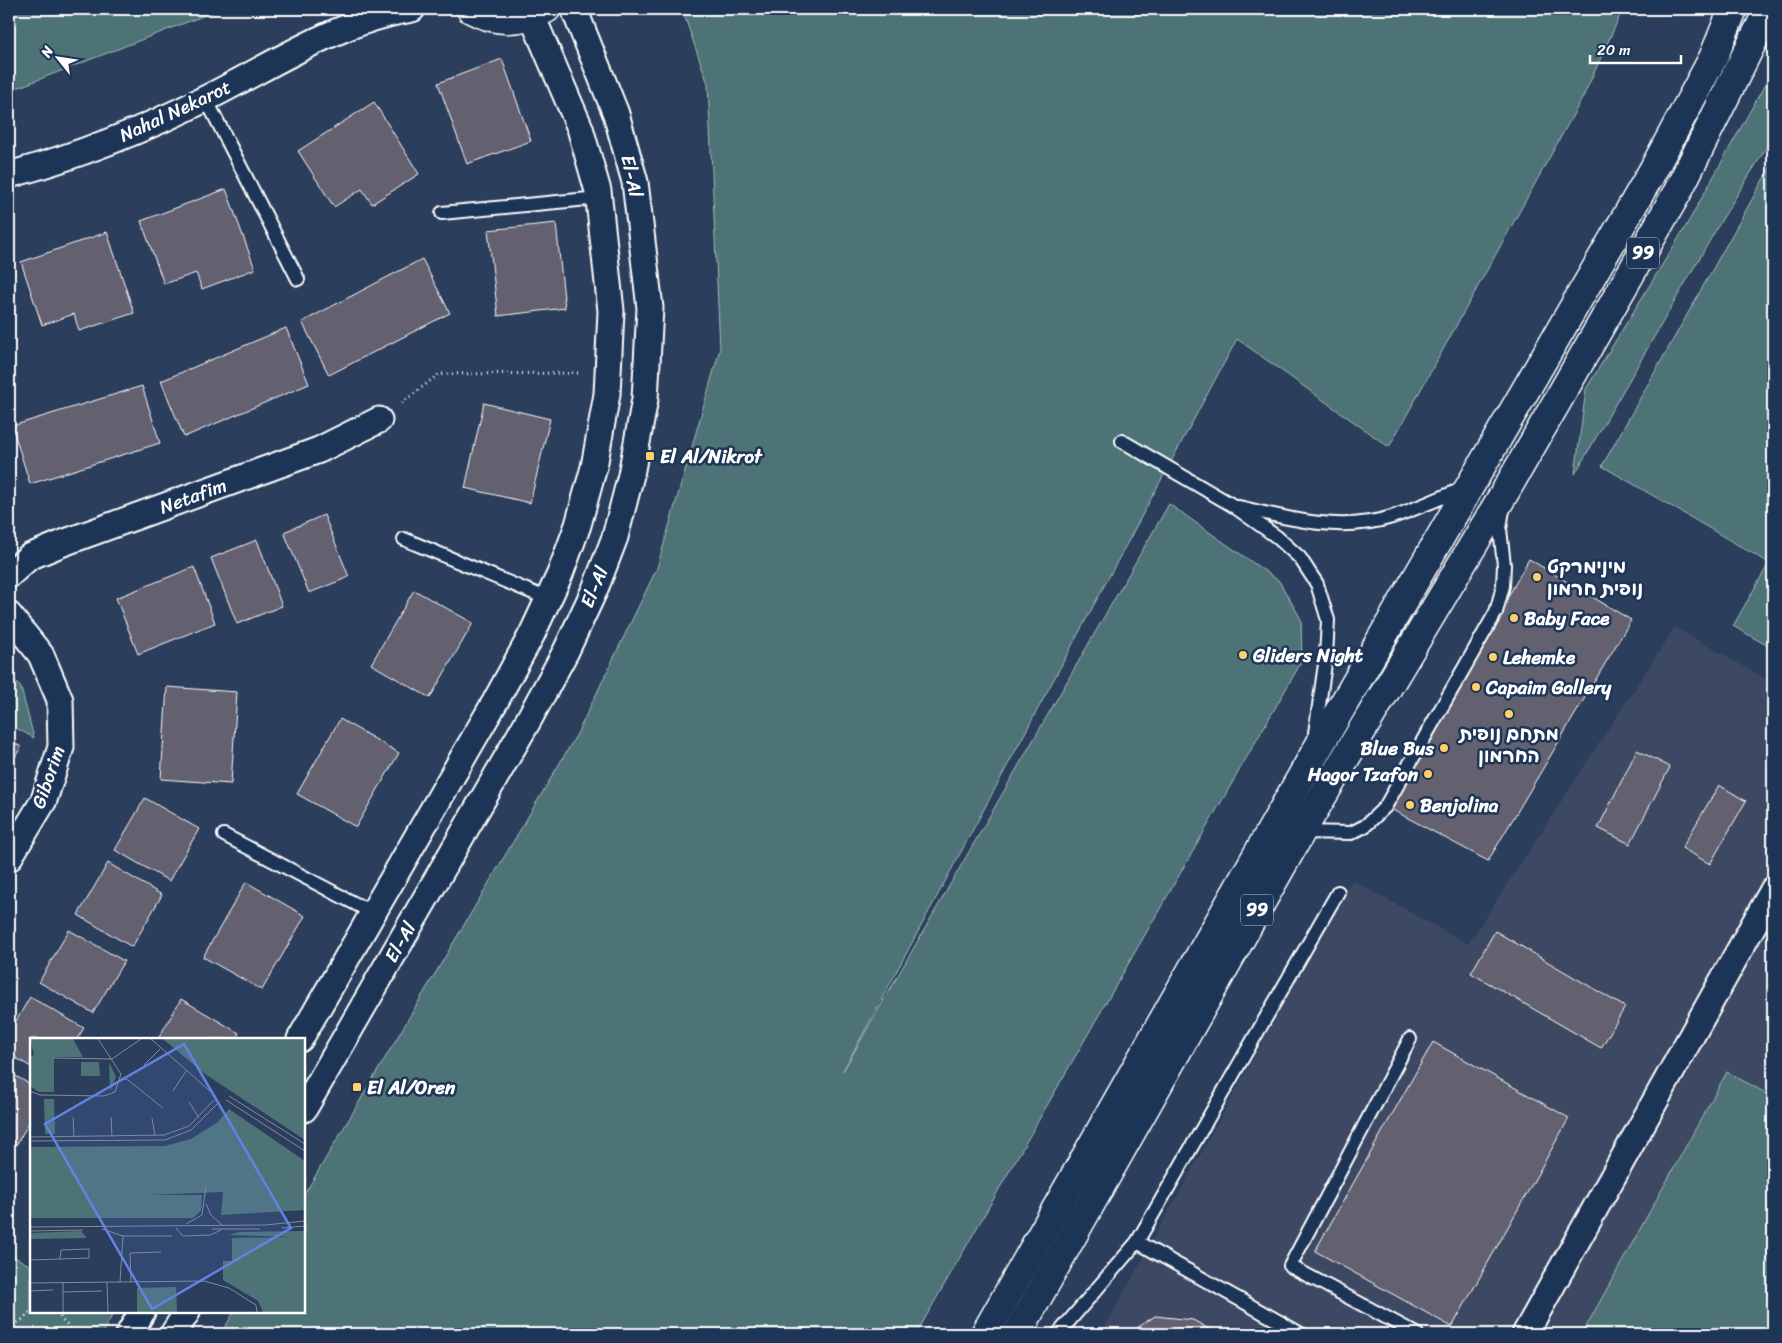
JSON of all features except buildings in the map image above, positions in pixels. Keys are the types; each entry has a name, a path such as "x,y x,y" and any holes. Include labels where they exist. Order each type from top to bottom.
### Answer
{"main road":[{"path":"471,9 480,14 498,19 515,19 539,12"},
{"name":"99","path":"985,1334 1311,760 1652,172 1713,58 1733,9"},
{"name":"99","path":"1018,1334 1301,832 1505,492 1677,194 1769,9"}],"street":[{"name":"Nahal Nekarot","path":"334,31 362,9"},
{"name":"Nahal Nekarot","path":"9,175 137,132 206,99 334,31 368,19 412,9"},
{"name":"El-Al","path":"305,1107 528,721 566,651 595,589 615,537 631,475 645,399 650,308 636,182 616,114 574,9"},
{"name":"El-Al","path":"301,1038 495,702 532,634 578,525 591,477 607,394 611,311 599,198 580,128 539,12"},
{"name":"Netafim","path":"9,575 29,557 318,450 379,420"},
{"name":"Giborim","path":"9,615 42,655 60,700 62,747 44,800 9,858"},
{"path":"1525,1334 1773,890"},
{"path":"129,1334 141,1313"},
{"path":"174,1334 185,1313"}],"lane":[{"path":"206,99 298,279"},
{"path":"442,213 599,198"},
{"path":"1122,441 1232,505 1277,537 1300,558 1317,584 1328,620 1326,658 1311,760"},
{"path":"1232,505 1305,523 1349,525 1391,518 1470,486"},
{"path":"1301,832 1351,833 1365,826 1385,807 1496,612 1503,586 1504,565 1500,529 1505,492"},
{"path":"404,539 548,598"},
{"path":"224,835 373,913"},
{"path":"1058,1334 1137,1242 1338,892"},
{"path":"1410,1038 1290,1266 1417,1334"},
{"path":"1137,1242 1301,1334"}],"path":[{"path":"379,420 439,374 608,373"},
{"path":"9,1328 30,1312"},
{"path":"59,1313 61,1319 76,1334"}],"shaded area":[{"path":"1675,627 1773,683 1773,1334 1101,1334 1352,880 1468,944"}],"green space":[{"path":"9,9 221,9 9,91"},
{"path":"682,9 1623,9 1583,97 1389,447 1237,339 843,1071 1169,504 1279,581 1301,619 1302,661 916,1334 221,1334 233,1313 305,1313 305,1193 577,734 657,568 720,349 708,84"},
{"path":"1773,70 1773,137 1721,221 1575,474 1586,389 1686,226"},
{"path":"1773,162 1773,649 1733,626 1769,563 1602,466"},
{"path":"9,673 21,688 34,738 9,724"},
{"path":"1727,1072 1773,1097 1773,1334 1582,1334"},
{"path":"9,1254 30,1265 30,1313 113,1313 102,1334 9,1334"}],"place":[{"name":"El Al/Nikrot","path":"650,456"},
{"name":"מינימרקט נופית חרמון","path":"1537,577"},
{"name":"Baby Face","path":"1514,618"},
{"name":"Gliders Night","path":"1243,655"},
{"name":"Lehemke","path":"1493,657"},
{"name":"Capaim Gallery","path":"1476,687"},
{"name":"מתחם נופית החרמון","path":"1509,714"},
{"name":"Blue Bus","path":"1444,748"},
{"name":"Hagor Tzafon","path":"1428,774"},
{"name":"Benjolina","path":"1410,805"},
{"name":"El Al/Oren","path":"357,1087"}]}
